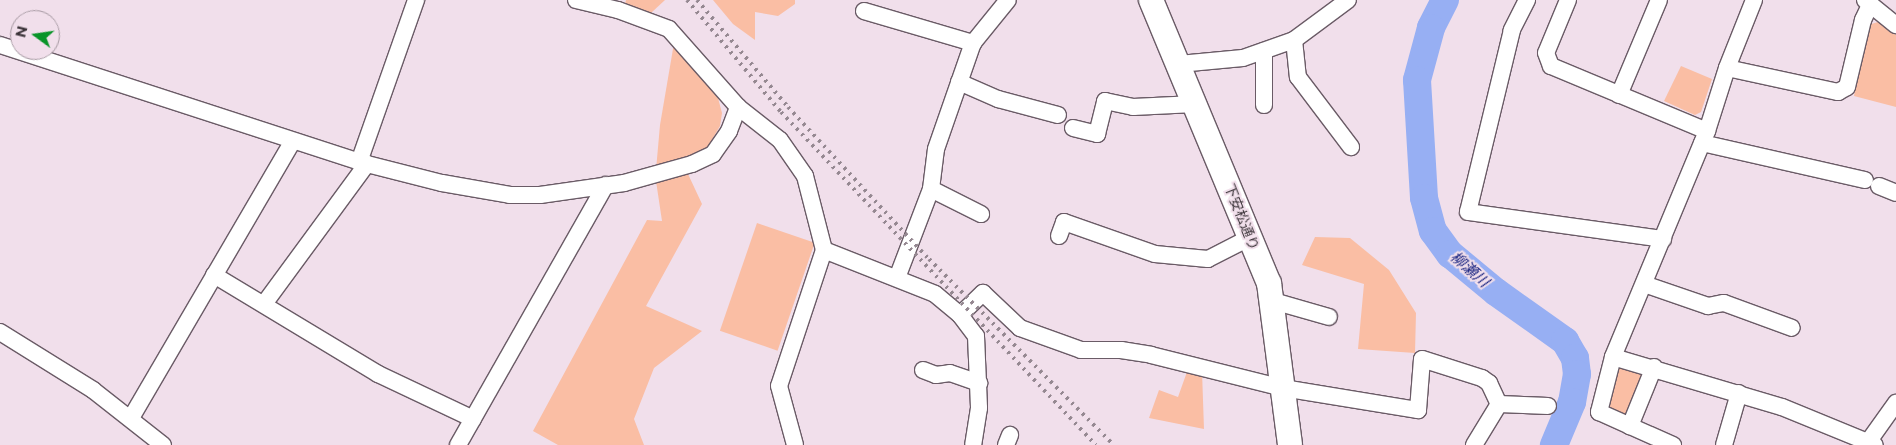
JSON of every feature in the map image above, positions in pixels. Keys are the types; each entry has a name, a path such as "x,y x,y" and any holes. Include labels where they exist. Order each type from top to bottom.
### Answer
{"street":[{"path":"264,304 363,163 416,0"},
{"path":"576,0 618,10 669,29 738,107 780,140 804,176 824,250 779,386 795,445"},
{"path":"897,278 931,190 936,149 973,43 1008,0"},
{"name":"下安松通り","path":"1151,0 1251,237 1273,301 1290,445"},
{"path":"1179,64 1243,58 1294,40 1348,0"},
{"path":"1527,0 1512,30 1468,212 1663,239"},
{"path":"1568,0 1546,52 1551,66 1619,95 1704,137 1872,183 1896,193"},
{"path":"1619,95 1659,0"},
{"path":"1673,445 1599,412 1613,357 1704,137 1727,68 1754,0"},
{"path":"1727,68 1838,92 1847,87 1867,3 1896,24"},
{"path":"864,11 973,43"},
{"path":"1294,40 1298,77 1352,147"},
{"path":"0,45 292,142 363,163 442,184 510,195 540,195 606,185 672,171 713,154 729,131 738,107"},
{"path":"1264,51 1264,105"},
{"path":"959,82 998,99 1058,115"},
{"path":"1074,128 1097,134 1105,101 1133,107 1195,104"},
{"path":"131,418 292,142"},
{"path":"458,445 606,185"},
{"path":"931,190 981,214"},
{"path":"1059,236 1064,222 1155,254 1208,259 1251,237"},
{"path":"824,250 936,294 960,316 976,336 979,408 973,445"},
{"path":"214,276 264,304 378,374 473,419"},
{"path":"1644,284 1708,306 1724,303 1792,328"},
{"path":"960,316 983,293 1020,328 1081,350 1120,350 1152,354 1282,388 1418,410 1422,359 1482,378 1489,383 1499,404"},
{"path":"1273,301 1329,317"},
{"path":"0,332 131,418 163,445"},
{"path":"1613,357 1654,366 1739,393 1812,418 1870,444 1896,403"},
{"path":"1630,426 1654,366"},
{"path":"923,370 936,374 950,373 979,383"},
{"path":"1724,445 1739,393"},
{"path":"1499,404 1548,406"},
{"path":"1474,445 1499,404"}],"shaded area":[{"path":"626,0 665,0 651,13 625,4"},
{"path":"713,0 795,0 795,4 778,16 755,12 755,40 733,24"},
{"path":"1878,22 1896,35 1896,107 1854,96 1868,25"},
{"path":"674,43 705,79 718,98 722,113 720,126 706,150 656,170 660,125"},
{"path":"1681,66 1712,79 1701,112 1695,115 1664,101"},
{"path":"688,174 702,204 646,306 702,331 654,368 634,419 644,445 558,445 533,431 647,220 662,221 656,181"},
{"path":"757,223 815,243 778,351 720,331"},
{"path":"1315,237 1350,238 1389,270 1416,313 1415,353 1358,349 1364,284 1302,265"},
{"path":"1613,357 1654,367 1630,426 1599,412"},
{"path":"1188,369 1202,371 1204,429 1149,418 1159,390 1178,397"}],"waterway":[{"name":"柳瀬川","path":"1445,0 1431,28 1417,80 1424,198 1433,231 1450,254 1496,292 1565,341 1575,358 1577,374 1572,402 1554,445"}],"railway":[{"path":"687,0 781,112 1096,445"},
{"path":"697,0 788,107 929,259 1114,445"}]}
